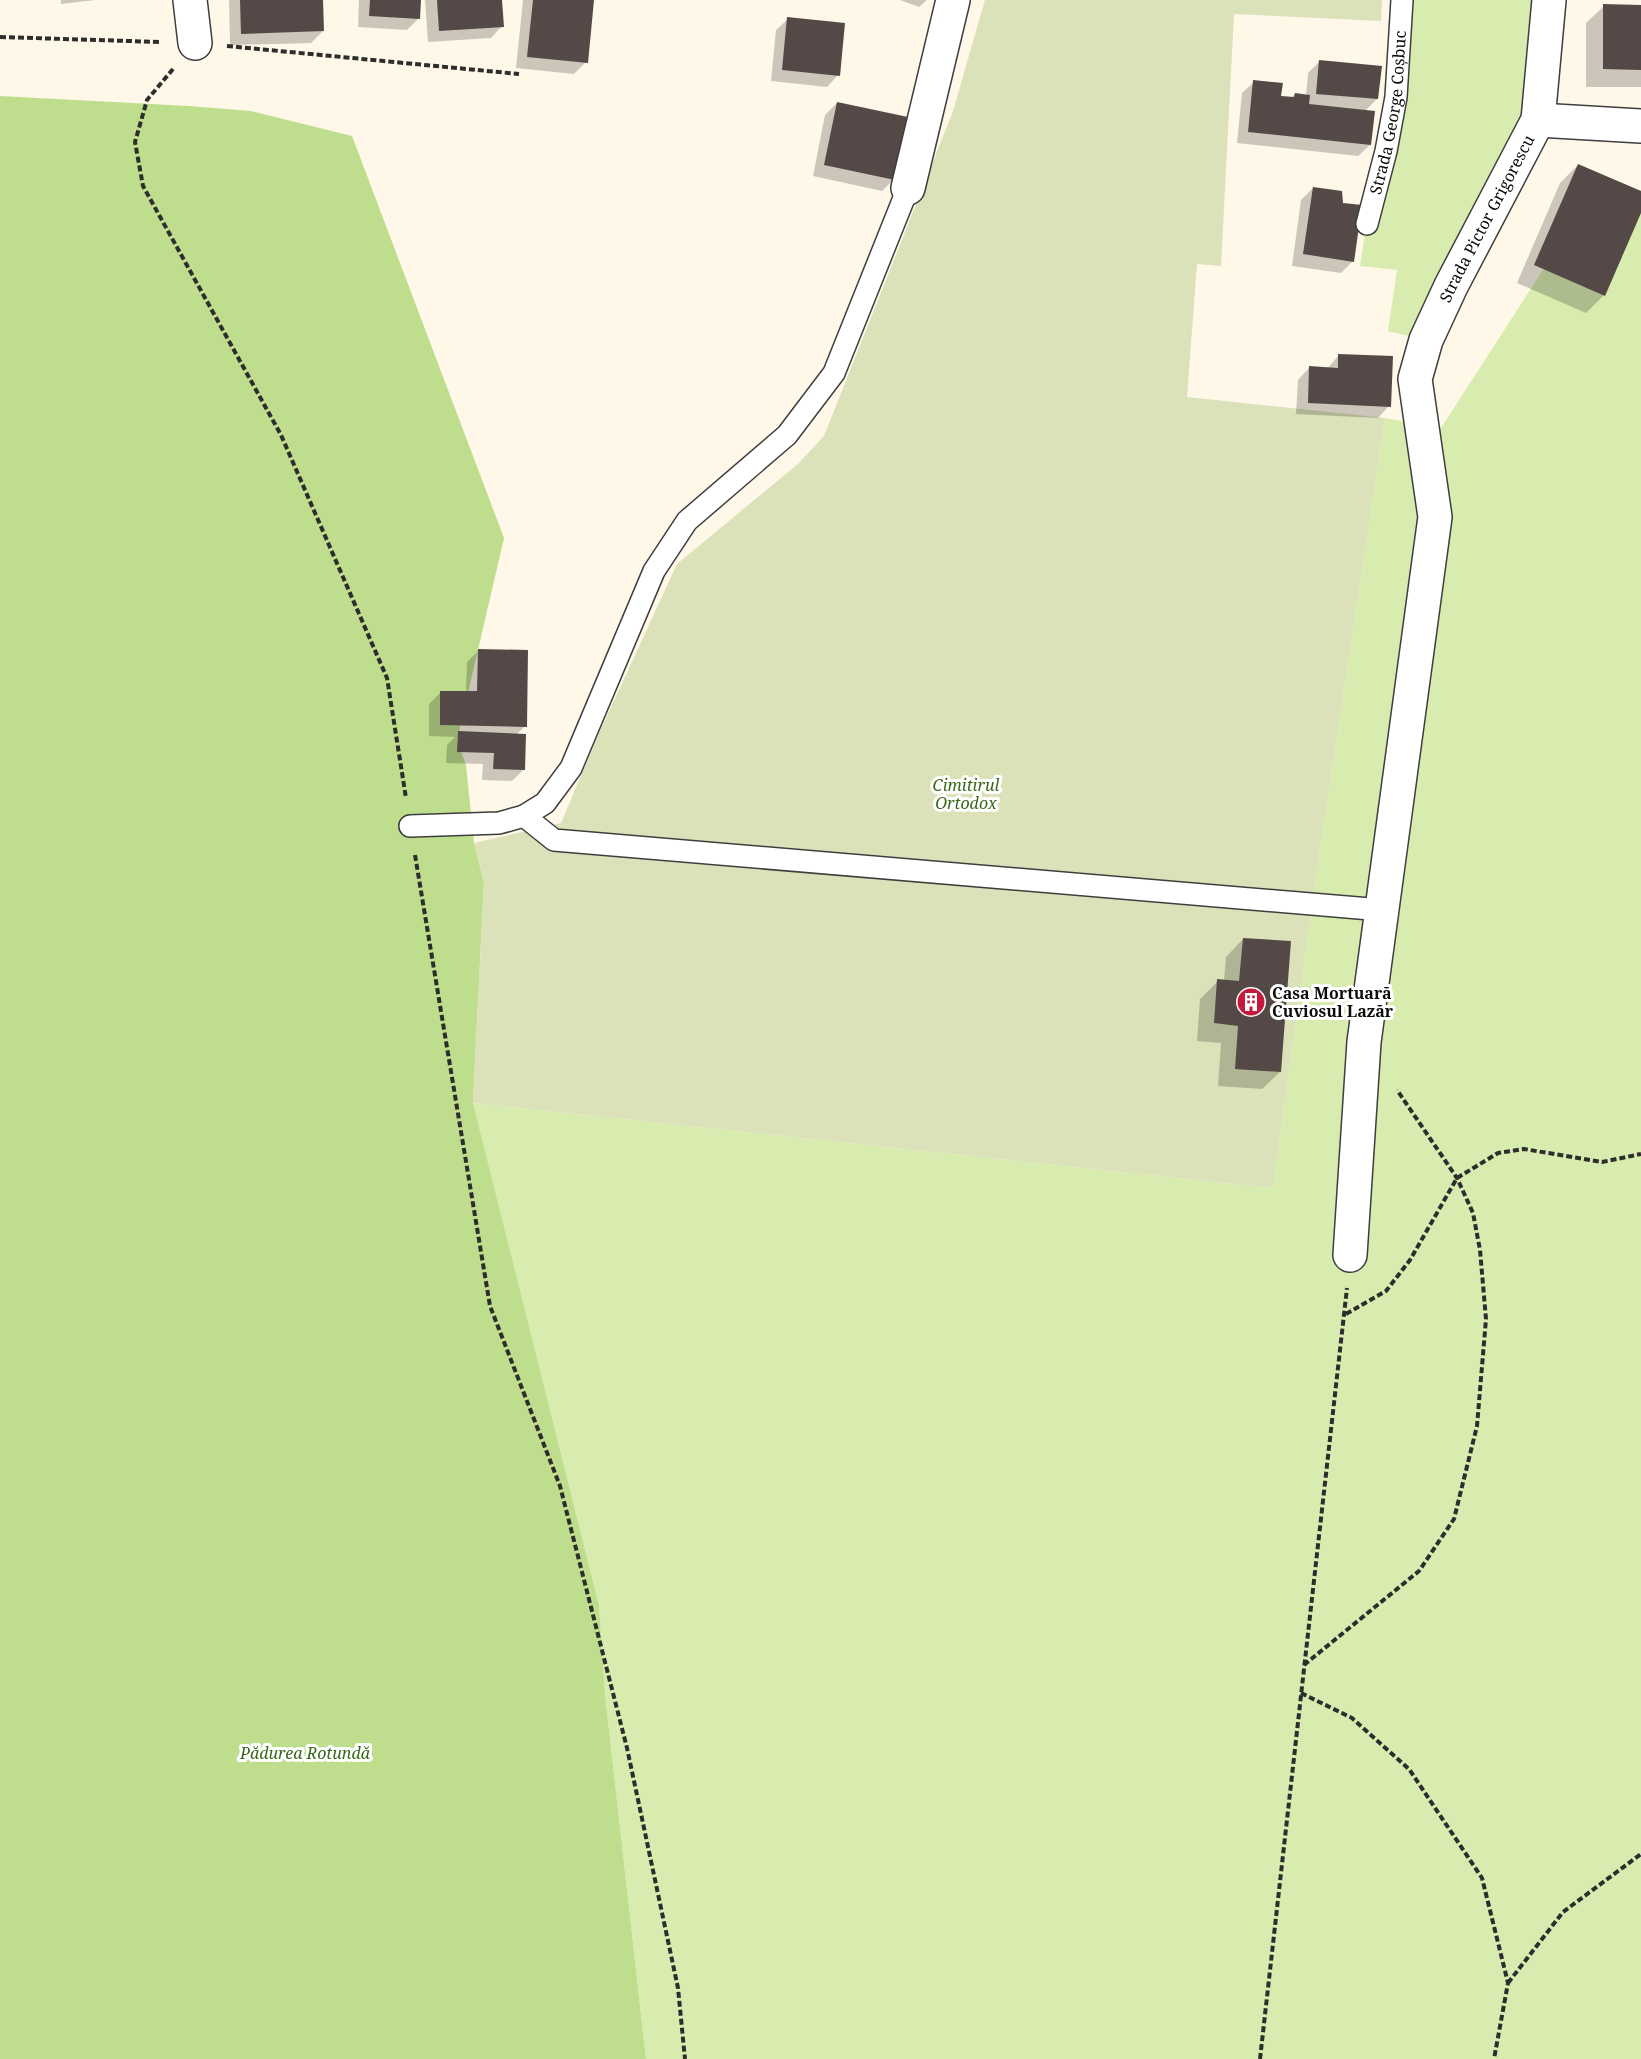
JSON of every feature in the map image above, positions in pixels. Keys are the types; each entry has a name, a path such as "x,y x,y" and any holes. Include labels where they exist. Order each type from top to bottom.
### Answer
{"street":[{"path":"190,0 195,43"},
{"path":"908,188 953,0"},
{"name":"Strada Pictor Grigorescu","path":"1350,1256 1364,1042 1435,518 1415,379 1426,340 1451,286 1538,120 1549,0"},
{"path":"1538,120 1641,126"}],"lane":[{"name":"Strada George Coșbuc","path":"1367,224 1386,151 1396,97 1402,0"},
{"path":"410,826 499,823 524,816 545,803 571,768 654,571 687,521 787,435 834,373 908,188"},
{"path":"524,816 554,840 1382,910"}],"path":[{"path":"0,37 195,43 519,74"},
{"path":"195,43 147,100 135,142 143,186 280,435 387,678 490,1306 560,1486 627,1748 678,1989 685,2059"},
{"path":"1304,1665 1419,1570 1454,1519 1477,1426 1486,1319 1480,1250 1473,1213 1457,1178 1364,1042"},
{"path":"1346,1314 1386,1291 1410,1260 1457,1178 1498,1153 1524,1149 1602,1162 1641,1154"},
{"path":"1260,2059 1346,1314 1350,1256"},
{"path":"1301,1693 1352,1718 1410,1769 1482,1878 1508,1983 1494,2059"},
{"path":"1508,1983 1563,1912 1641,1854"}],"green space":[{"name":"Cimitirul Ortodox","path":"985,0 1382,0 1381,21 1234,14 1221,266 1197,264 1187,397 1385,418 1315,884 1273,1188 473,1103 484,882 474,843 561,823 600,731 677,564 799,463 824,436 953,111"},
{"path":"1402,0 1549,0 1538,120 1426,340 1388,331 1397,270 1360,266"},
{"name":"Pădurea Rotundă","path":"0,96 251,111 352,136 504,538 457,740 466,765 474,843 484,882 473,1103 599,1605 605,1694 646,2059 0,2059"},
{"path":"1597,186 1641,190 1641,2059 646,2059 605,1694 599,1605 473,1103 1273,1188 1315,884 1385,418 1441,428"}],"building":[{"path":"240,0 323,0 324,31 241,34"},
{"path":"370,0 421,0 420,19 369,16"},
{"path":"437,0 502,0 504,27 439,31"},
{"path":"533,0 594,0 588,63 527,57"},
{"path":"1603,4 1641,5 1641,70 1603,69"},
{"path":"787,17 845,23 840,76 782,70"},
{"path":"1319,60 1382,66 1378,99 1316,94"},
{"path":"1253,80 1283,83 1281,96 1294,97 1295,93 1310,95 1309,104 1375,111 1371,145 1248,132"},
{"path":"837,102 908,117 895,180 824,165"},
{"path":"1578,164 1641,191 1641,213 1605,296 1534,265"},
{"path":"1313,187 1342,191 1343,203 1362,205 1354,262 1303,254"},
{"path":"1338,354 1393,356 1391,407 1308,403 1309,366 1338,368"},
{"path":"478,649 528,650 527,727 440,725 440,691 477,691"},
{"path":"458,731 526,734 525,770 493,769 494,753 457,752"},
{"name":"Casa Mortuară Cuviosul Lazăr","path":"1243,938 1291,941 1281,1072 1235,1069 1238,1026 1214,1023 1217,979 1239,981"}],"place":[{"name":"Casa Mortuară Cuviosul Lazăr","path":"1251,1002"}]}
